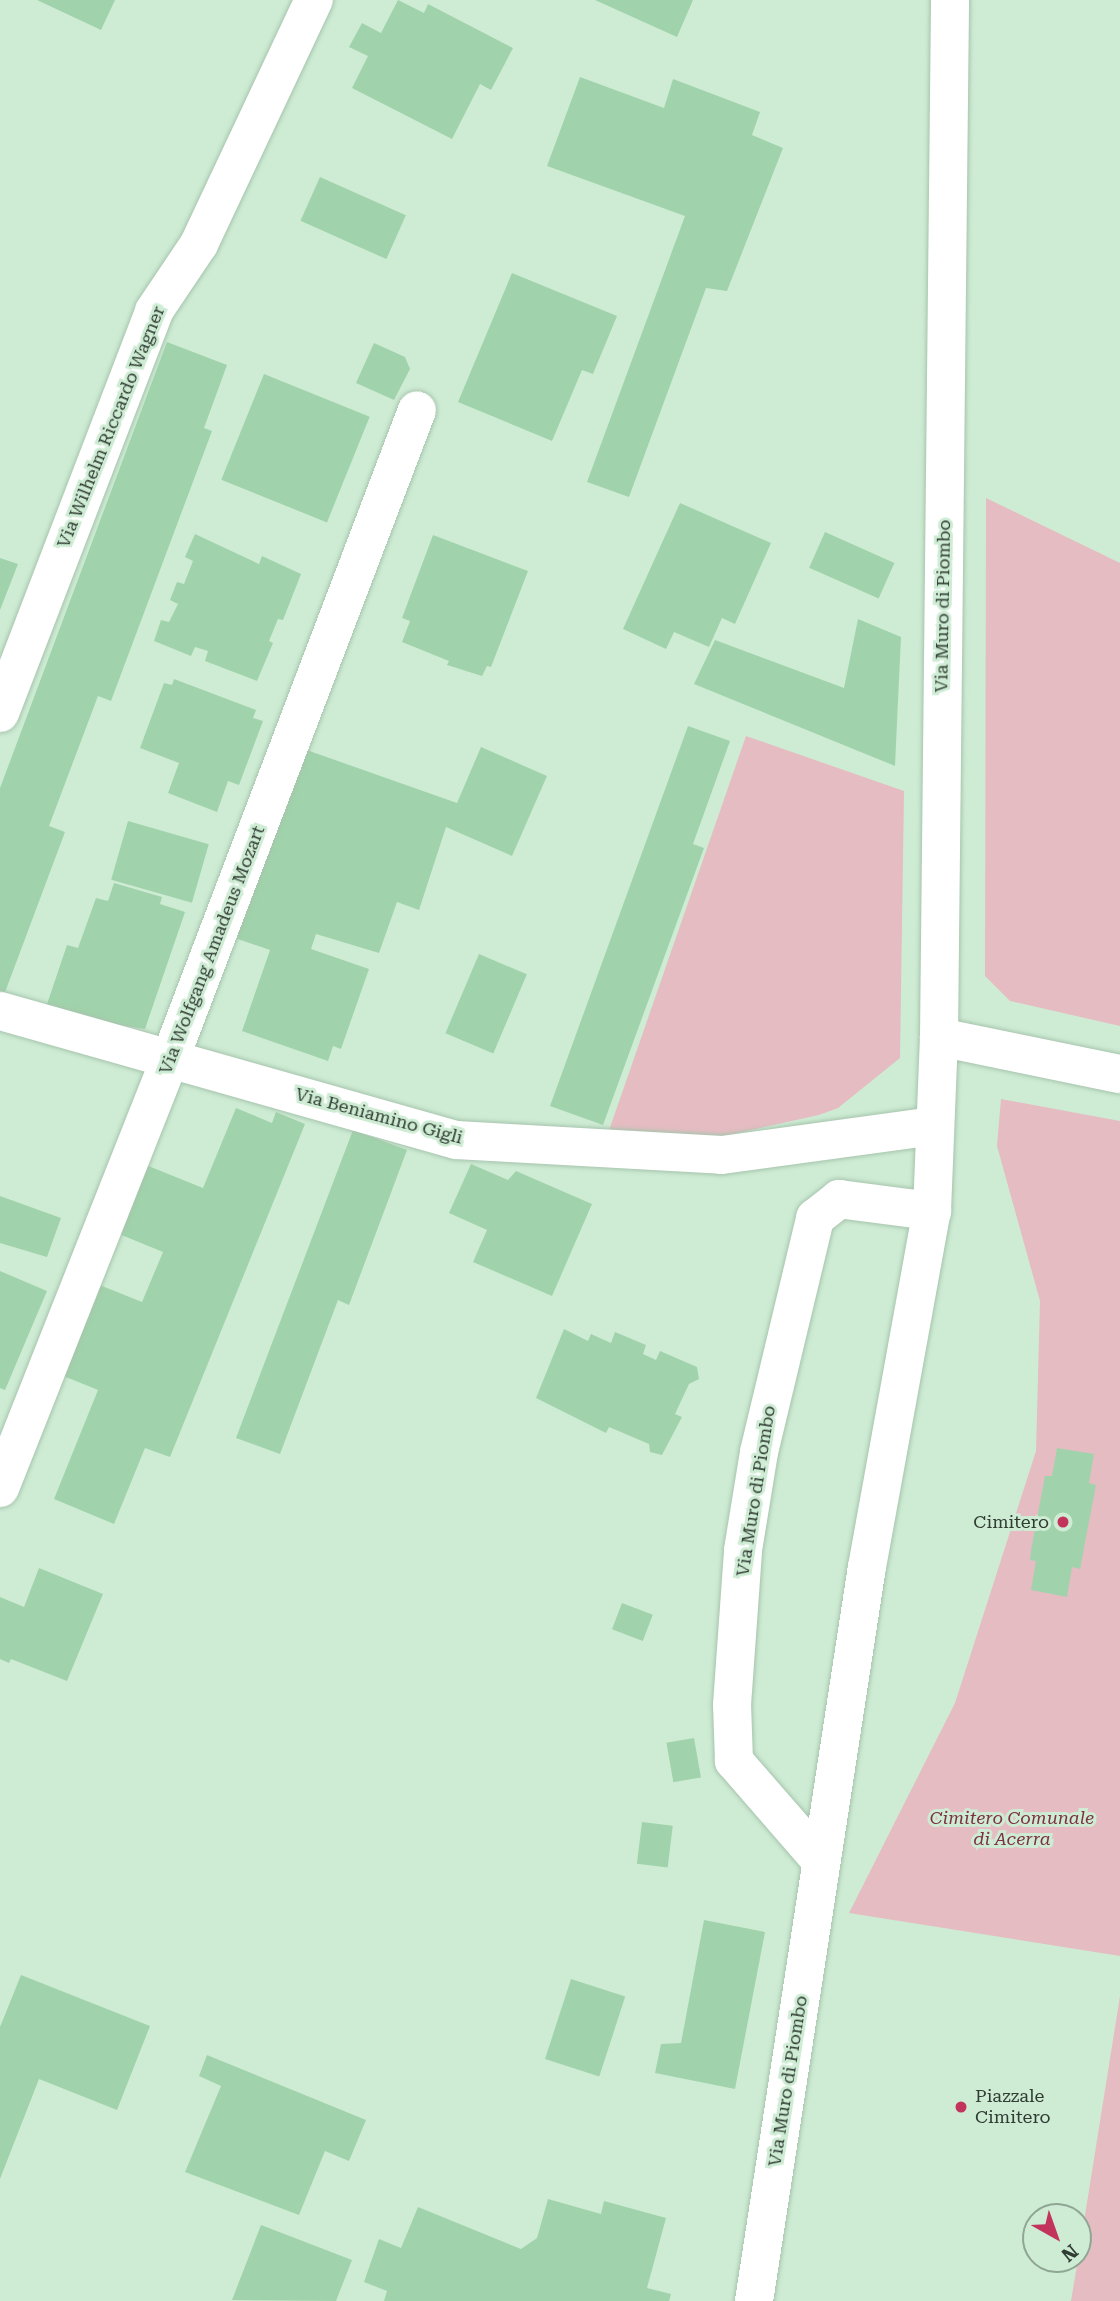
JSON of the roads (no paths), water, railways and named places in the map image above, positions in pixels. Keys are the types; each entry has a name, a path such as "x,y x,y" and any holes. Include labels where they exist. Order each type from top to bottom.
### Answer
{"street":[{"name":"Via Wilhelm Riccardo Wagner","path":"0,713 154,311 199,244 314,0"},
{"name":"Via Muro di Piombo","path":"754,2301 867,1567 932,1211 939,1037 950,0"},
{"name":"Via Wolfgang Amadeus Mozart","path":"0,1488 170,1059 417,410"},
{"name":"Via Beniamino Gigli","path":"0,1011 456,1140 722,1155 935,1126"},
{"path":"939,1037 1120,1074"},
{"name":"Via Muro di Piombo","path":"821,1861 734,1761 732,1705 743,1550 759,1452 815,1218 839,1199 932,1211"}],"place":[{"name":"Cimitero","path":"1063,1522"},
{"name":"Piazzale Cimitero","path":"961,2107"}],"park label":[{"name":"Cimitero Comunale di Acerra","path":"1012,1829"}]}
